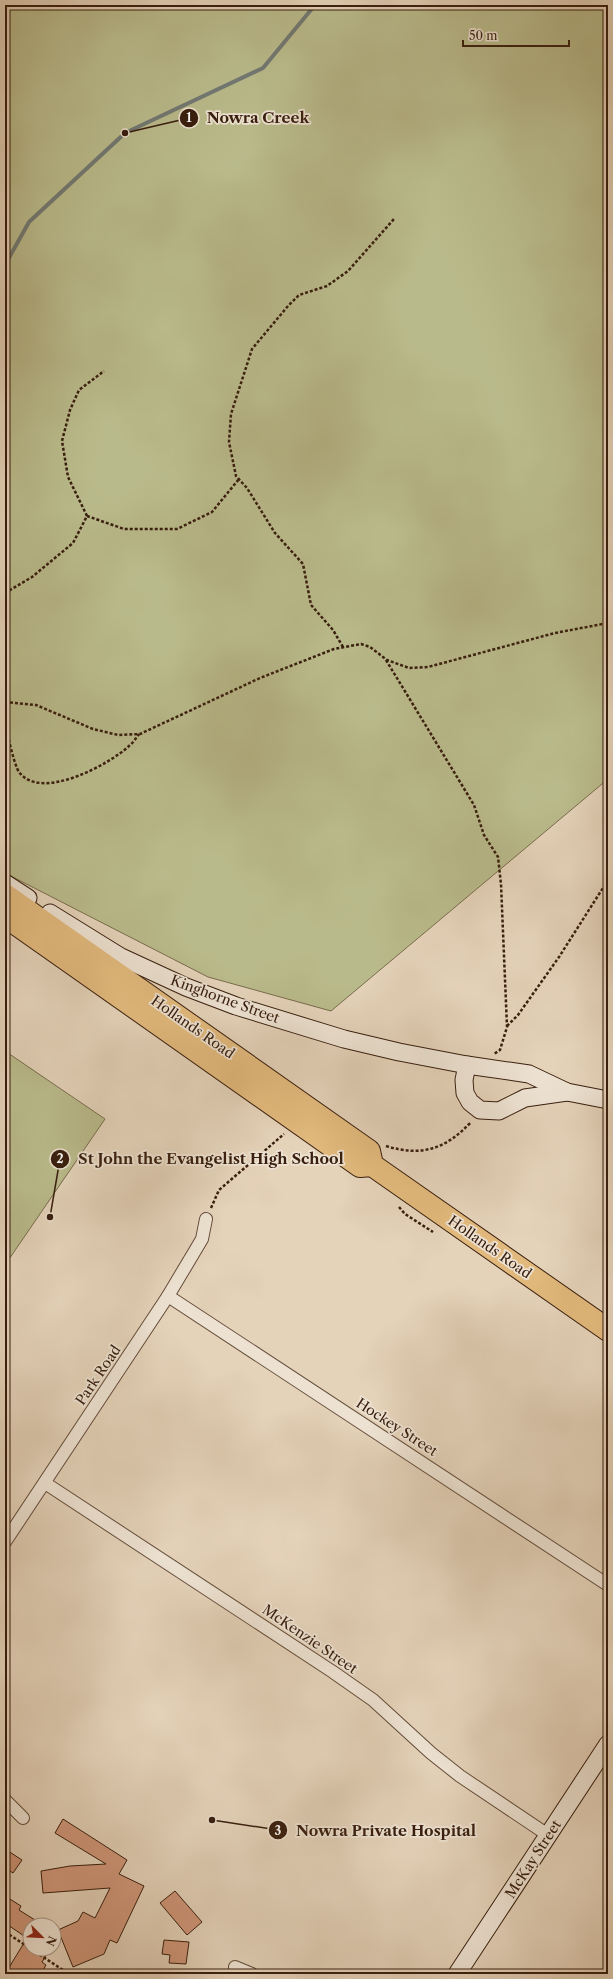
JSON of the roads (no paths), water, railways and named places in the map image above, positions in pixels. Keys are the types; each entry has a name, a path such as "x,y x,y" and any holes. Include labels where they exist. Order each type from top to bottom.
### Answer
{"highway":[{"name":"Hollands Road","path":"5,895 369,1152 372,1164 608,1330"},
{"name":"Hollands Road","path":"5,916 360,1166 372,1164"}],"main road":[{"name":"Kinghorne Street","path":"5,882 65,924 121,957 186,987 236,1006 344,1039 467,1065 529,1074 567,1092 608,1100"},
{"name":"Kinghorne Street","path":"467,1065 464,1080 465,1092 470,1102 480,1110 499,1111 525,1098 567,1092"},
{"name":"McKay Street","path":"457,1974 608,1744"}],"street":[{"name":"Park Road","path":"5,1542 168,1296 202,1239 206,1219"},
{"name":"Hockey Street","path":"168,1296 608,1585"},
{"name":"McKenzie Street","path":"45,1483 333,1672 373,1700 431,1753 460,1776 548,1835"},
{"path":"5,1800 23,1818"},
{"path":"235,1967 252,1974"}],"waterway":[{"path":"5,265 29,222 125,133 263,68 315,5"}],"place":[{"name":"Nowra Creek","path":"125,133"},
{"name":"St John the Evangelist High School","path":"50,1217"},
{"name":"Nowra Private Hospital","path":"212,1820"}]}
